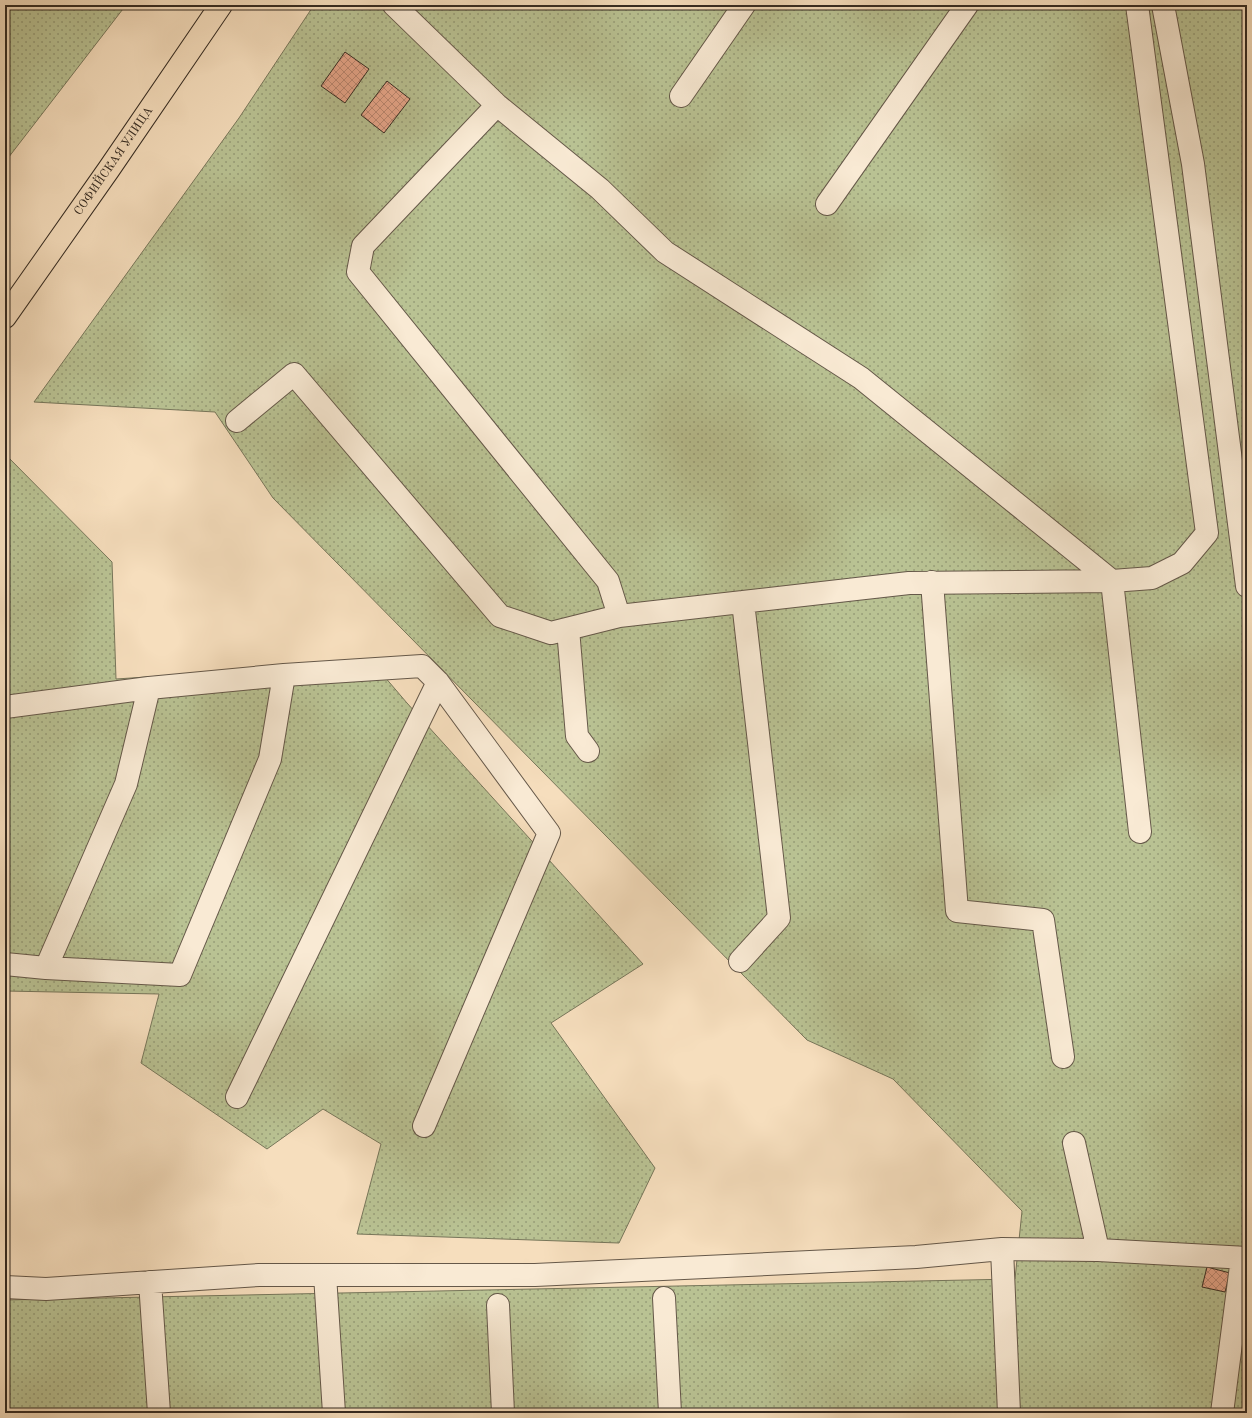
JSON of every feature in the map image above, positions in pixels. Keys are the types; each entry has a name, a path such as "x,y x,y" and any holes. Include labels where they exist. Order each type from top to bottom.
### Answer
{"main road":[{"name":"СОФИЙСКАЯ УЛИЦА","path":"5,317 109,169 221,5"}],"street":[{"path":"394,5 497,104 600,189 665,252 861,378 1112,581 1140,832"},
{"path":"681,96 744,5"},
{"path":"827,204 966,5"},
{"path":"237,421 294,374 500,616 551,633 619,616 909,583 1112,581 1152,578 1182,563 1207,533 1137,5"},
{"path":"1163,5 1193,164 1247,586"},
{"path":"497,104 363,246 358,272 608,581 619,616"},
{"path":"932,582 956,911 1044,920 1063,1057"},
{"path":"740,961 779,918 743,602"},
{"path":"568,629 577,736 588,751"},
{"path":"5,707 149,688 422,666 438,682 549,833 424,1126"},
{"path":"5,964 46,968 180,975 270,759 284,676"},
{"path":"237,1097 438,682"},
{"path":"46,968 126,784 149,688"},
{"path":"1074,1143 1098,1250"},
{"path":"1002,1249 1009,1413"},
{"path":"5,1287 46,1289 259,1275 535,1275 916,1257 1002,1249 1098,1250 1244,1258 1222,1413"},
{"path":"325,1275 334,1413"},
{"path":"150,1282 159,1413"},
{"path":"664,1298 670,1413"},
{"path":"498,1305 503,1413"}],"green space":[{"path":"5,5 126,5 5,162"},
{"path":"314,5 1247,5 1247,1413 5,1413 5,1300 1015,1279 1022,1211 893,1079 807,1040 273,498 215,412 34,402 239,118"},
{"path":"5,454 112,562 116,679 372,662 407,703 643,964 551,1023 655,1168 619,1243 357,1234 381,1144 323,1109 267,1149 141,1063 159,994 5,991"}],"building":[{"path":"345,52 369,69 345,103 321,86"},
{"path":"387,81 410,99 384,133 361,115"},
{"path":"1207,1267 1230,1273 1225,1292 1202,1287"}]}
